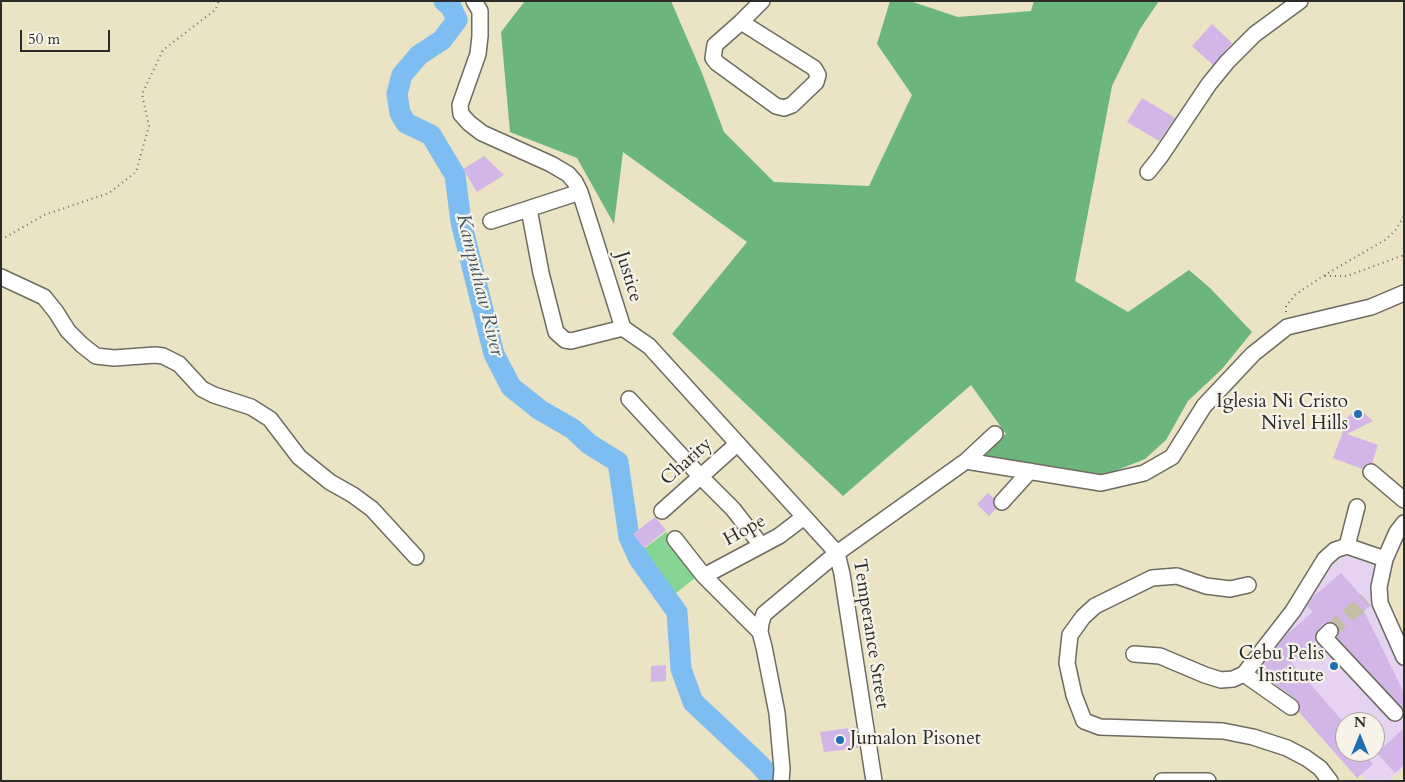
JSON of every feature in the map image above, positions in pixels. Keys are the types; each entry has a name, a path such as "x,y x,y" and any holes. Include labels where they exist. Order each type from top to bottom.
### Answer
{"street":[{"name":"Justice","path":"474,1 480,11 478,54 460,105 461,114 482,133 550,164 568,174 575,182 580,192 622,328 649,346 837,553"},
{"path":"742,22 814,68 818,75 816,82 792,105 784,108 776,106 716,63 712,58 714,45 742,22 762,1"},
{"path":"1148,172 1209,84 1227,62 1255,34 1300,1"},
{"path":"491,221 580,192"},
{"path":"529,209 541,273 556,332 565,340 571,342 622,328"},
{"path":"1,277 44,297 68,332 96,356 114,358 163,356 179,364 202,389 251,407 270,419 299,458 330,482 372,509 416,557"},
{"path":"966,461 1101,483 1144,474 1172,457 1204,406 1253,354 1287,327 1371,307 1404,293"},
{"path":"629,399 701,478 733,509 761,545"},
{"path":"782,775 777,712 760,632 760,623 764,614 837,553 966,461 995,434"},
{"name":"Charity","path":"662,510 701,478 737,444"},
{"path":"1002,502 1030,471"},
{"path":"1371,472 1404,500"},
{"path":"1347,546 1357,507"},
{"name":"Hope","path":"704,576 779,536 804,517"},
{"path":"1404,523 1397,532 1385,559 1379,591 1380,603 1404,657"},
{"path":"675,539 704,576 760,632"},
{"path":"1134,654 1160,656 1205,675 1221,680 1233,679 1244,674 1293,611 1325,559 1335,550 1347,546 1385,559"},
{"name":"Temperance Street","path":"837,553 842,574 874,781"},
{"path":"1248,585 1230,589 1206,586 1177,576 1152,578 1095,606 1083,617 1070,635 1067,663 1074,695 1084,721 1100,727 1222,731 1253,737 1287,748 1306,758 1320,768 1330,781"},
{"path":"1366,600 1379,591"},
{"path":"1330,632 1324,637 1395,713"},
{"path":"1244,674 1291,707"},
{"path":"1162,781 1208,781"}],"path":[{"path":"1,240 44,214 109,193 136,172 149,126 142,94 162,50 215,10 219,1"},
{"path":"1287,327 1286,306 1295,296 1323,276 1385,240 1395,231 1404,216"},
{"path":"1323,276 1347,276 1404,255"}],"shaded area":[{"name":"Cebu Pelis Institute","path":"1348,552 1377,563 1372,601 1404,669 1404,767 1388,781 1367,781 1350,762 1385,762 1385,712 1335,712 1335,745 1263,664 1337,558"}],"green space":[{"path":"525,1 671,1 702,73 724,132 774,182 869,186 912,95 877,44 890,1 910,1 958,17 1031,11 1034,1 1159,1 1140,29 1112,86 1075,281 1128,312 1189,270 1210,288 1252,332 1222,369 1188,401 1166,440 1145,459 1105,475 980,458 995,440 1006,434 971,385 843,496 672,334 747,242 623,152 614,224 577,158 510,132 501,32"},
{"path":"666,532 700,574 676,593 641,551"}],"building":[{"path":"1212,24 1232,43 1213,65 1192,46"},
{"path":"1142,98 1175,118 1159,141 1127,122"},
{"path":"484,156 504,175 477,192 463,169"},
{"path":"1359,408 1373,421 1347,434 1378,445 1372,463 1367,463 1362,469 1333,458 1347,421 1344,420"},
{"path":"988,493 994,498 993,504 996,509 989,516 977,504"},
{"path":"655,517 666,530 644,548 633,534"},
{"path":"1341,573 1370,606 1364,611 1404,693 1404,710 1337,637 1339,629 1333,622 1323,624 1315,634 1316,641 1291,662 1335,713 1335,753 1299,712 1300,707 1297,700 1272,682 1260,669 1286,635 1313,612 1307,606 1311,599"},
{"path":"666,665 666,681 651,682 651,666"},
{"name":"Jumalon Pisonet","path":"856,727 858,748 824,752 820,732"},
{"path":"1404,728 1404,765 1395,773 1385,762 1385,746"},
{"path":"1343,762 1371,762 1373,764 1357,778"}],"waterway":[{"name":"Kamputhaw River","path":"444,1 451,7 457,20 442,40 419,55 402,75 397,94 400,113 406,123 431,135 455,175 461,222 494,354 511,387 540,410 573,429 589,444 618,462 629,537 639,559 677,612 681,669 693,702 759,764 774,781"}],"tunnel":[{"path":"1330,631 1366,600"}],"place":[{"name":"Iglesia Ni Cristo Nivel Hills","path":"1358,414"},
{"name":"Cebu Pelis Institute","path":"1334,666"},
{"name":"Jumalon Pisonet","path":"840,740"}]}
